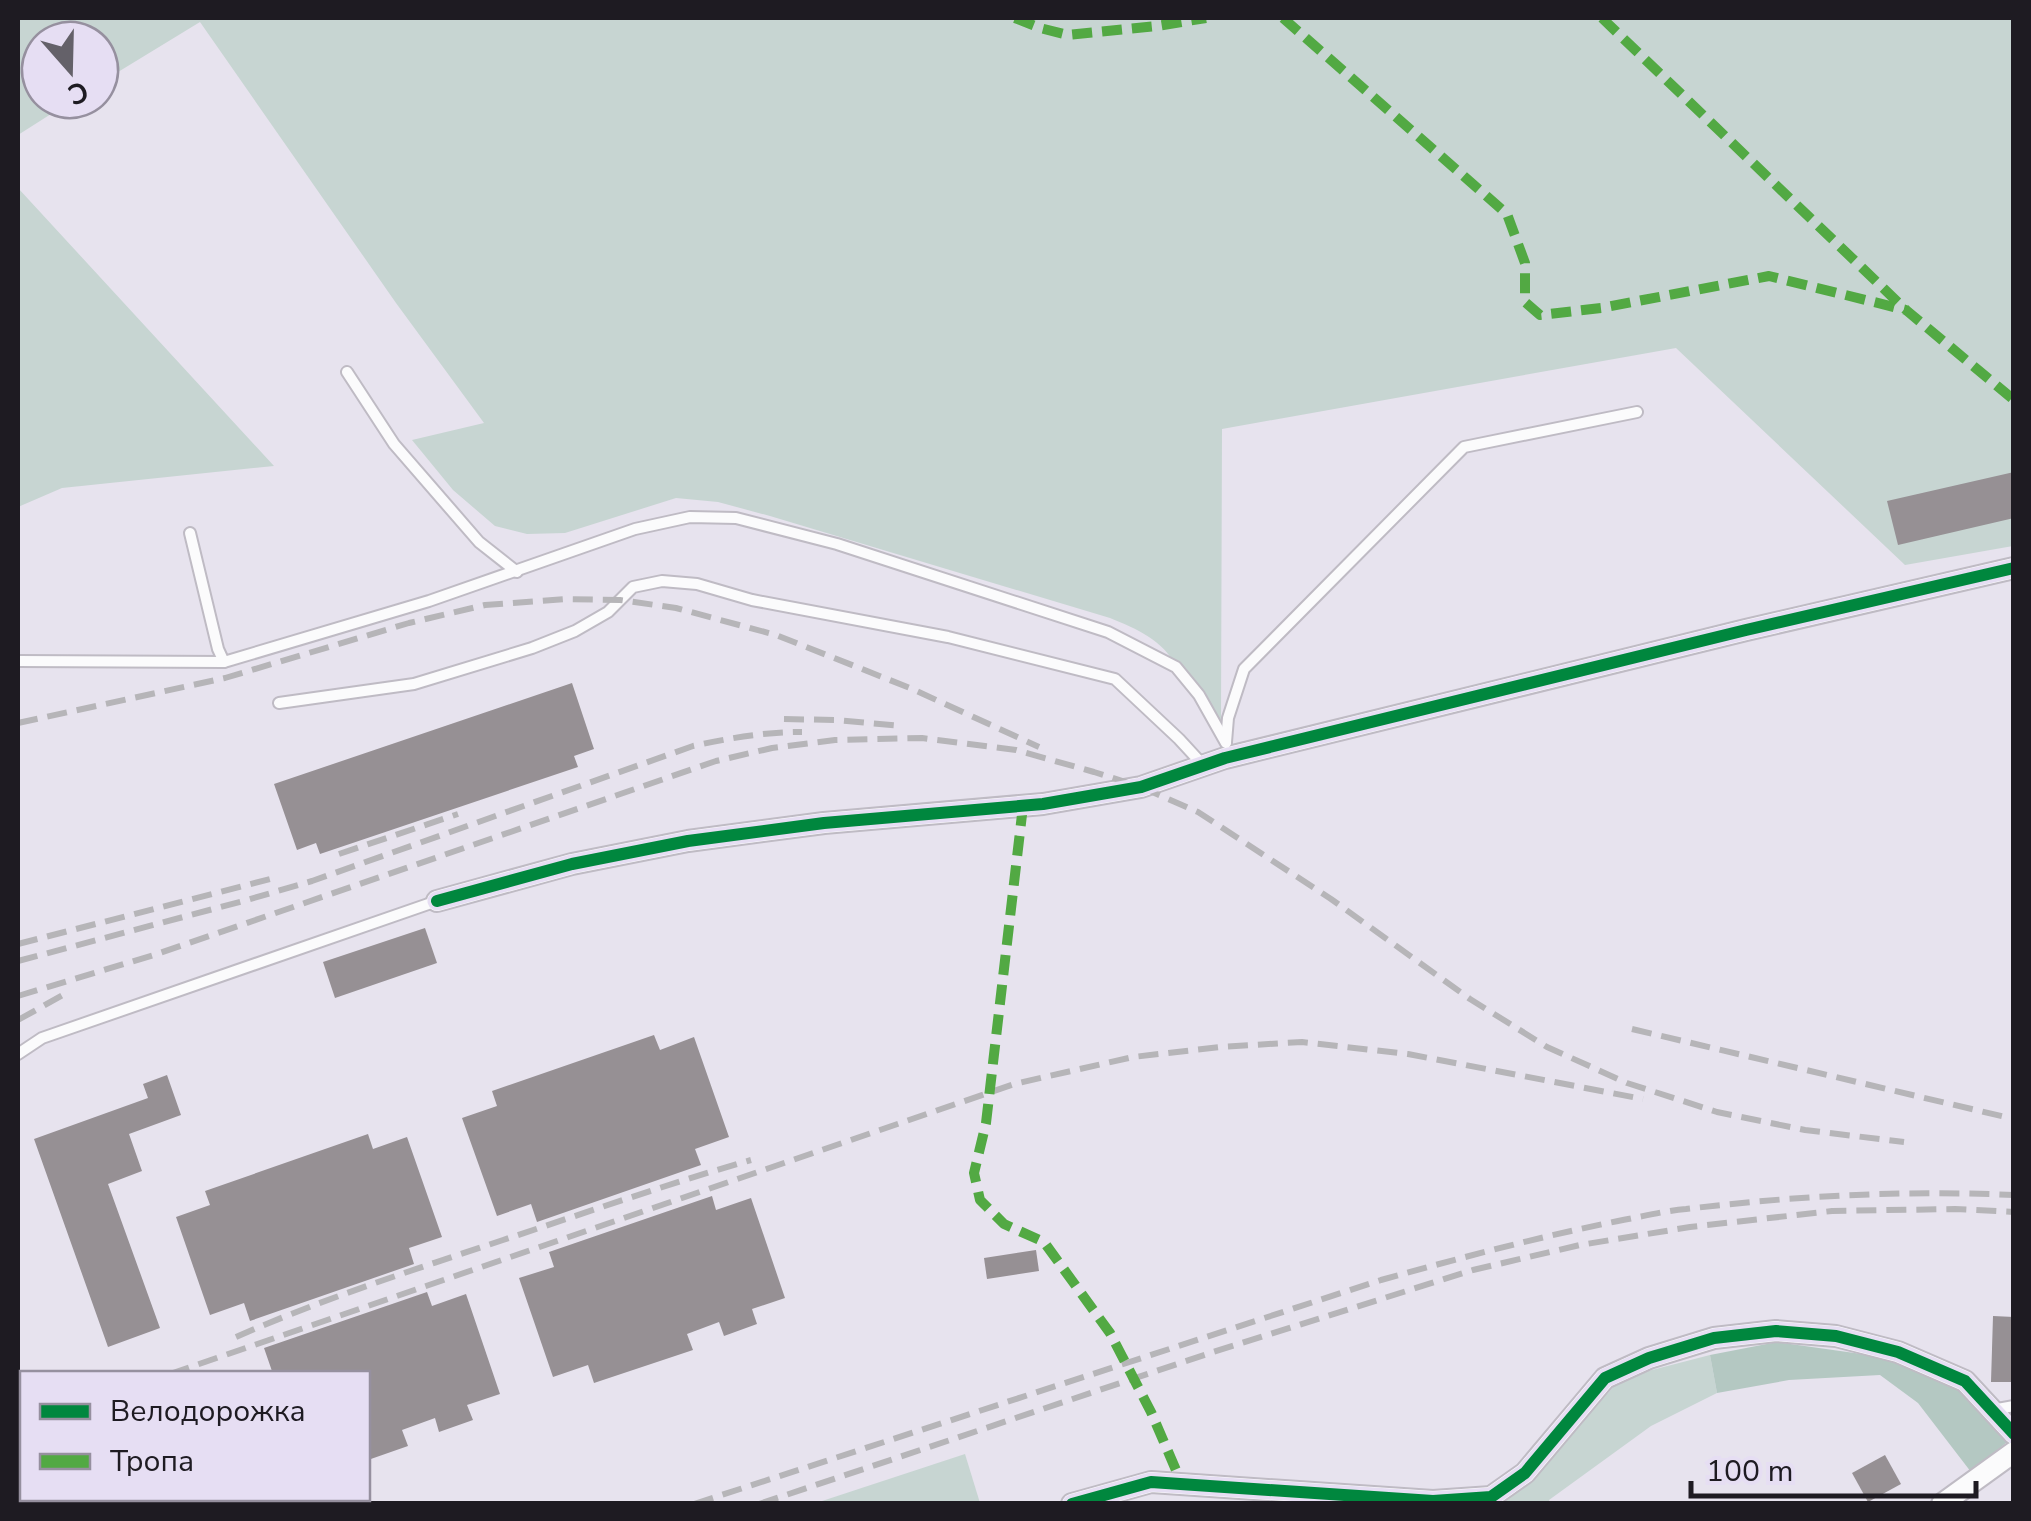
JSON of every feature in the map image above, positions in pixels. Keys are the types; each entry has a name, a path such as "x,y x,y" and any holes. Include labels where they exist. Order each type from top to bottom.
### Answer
{"street":[{"path":"437,902 572,864 688,841 824,823 1043,804 1140,787 1226,751 2014,568"},
{"path":"1072,1504 1151,1482 1433,1500 1491,1497 1525,1473 1605,1378 1649,1358 1714,1338 1776,1331 1836,1336 1898,1352 1964,1381 2014,1434"},
{"path":"1942,1504 2014,1452"}],"lane":[{"path":"346,372 394,444 480,542 517,572"},
{"path":"1226,751 1228,718 1244,669 1464,447 1636,412"},
{"path":"19,661 224,662 429,601 634,528 690,516 736,518 838,544 1108,632 1176,667 1199,695 1226,751"},
{"path":"190,534 224,662"},
{"path":"279,704 414,684 532,648 575,632 608,612 633,588 662,581 697,584 752,600 948,637 1114,679 1202,764"},
{"path":"18,1054 42,1038 437,902"},
{"path":"1992,1410 2014,1406"}],"shaded area":[{"path":"18,18 2013,18 2013,546 1905,565 1676,348 1222,429 1221,720 1165,650 1120,622 718,502 676,498 565,533 527,534 495,526 453,490 412,440 484,423 200,22 120,71 120,20 20,20 20,120 42,120 18,135"},
{"path":"18,188 274,466 62,488 18,507"},
{"path":"1777,1342 1897,1359 1959,1386 2007,1442 1971,1472 1918,1403 1880,1375 1789,1380 1717,1393 1710,1355"},
{"path":"1710,1355 1717,1393 1651,1426 1550,1503 1488,1504 1534,1478 1621,1378"},
{"path":"965,1454 980,1503 816,1503"}],"building":[{"path":"2014,472 2014,518 1898,545 1887,501"},
{"path":"572,683 594,749 574,756 578,767 320,854 316,843 297,850 274,784"},
{"path":"425,928 437,963 335,998 323,962"},
{"path":"654,1035 660,1050 694,1037 729,1137 695,1149 701,1165 537,1222 531,1204 497,1216 462,1118 497,1106 492,1091"},
{"path":"167,1075 181,1115 129,1134 142,1171 108,1184 160,1328 108,1347 34,1139 148,1098 143,1084"},
{"path":"368,1134 373,1149 407,1137 442,1237 409,1248 414,1264 250,1321 244,1303 210,1315 176,1217 210,1205 205,1191"},
{"path":"712,1196 716,1210 751,1198 785,1298 752,1309 757,1324 724,1336 719,1322 687,1334 693,1350 594,1383 588,1365 553,1377 519,1278 554,1267 549,1252"},
{"path":"1036,1250 1039,1271 987,1279 984,1258"},
{"path":"427,1292 432,1306 466,1294 500,1394 467,1405 473,1420 439,1432 435,1418 402,1430 408,1446 370,1459 370,1371 272,1371 264,1348"},
{"path":"1993,1316 2014,1317 2014,1382 1991,1382"},
{"path":"1885,1455 1901,1484 1868,1502 1852,1473"}],"railway":[{"path":"18,723 225,678 409,623 485,605 565,599 620,600 676,608 776,635 910,688 1039,747"},
{"path":"784,719 903,726"},
{"path":"18,961 312,881 693,746 747,736 802,732"},
{"path":"18,996 157,954 716,761 772,748 835,740 922,738 1016,750 1141,787 1198,812 1331,899 1470,999 1547,1047 1627,1083 1717,1112 1805,1130 1904,1142"},
{"path":"339,854 458,814"},
{"path":"18,944 274,878"},
{"path":"18,1020 70,991"},
{"path":"1632,1029 2014,1119"},
{"path":"179,1371 1014,1084 1133,1057 1302,1042 1408,1054 1643,1099"},
{"path":"236,1337 402,1274 751,1160"},
{"path":"694,1504 1381,1280 1558,1234 1669,1211 1767,1201 1890,1194 2014,1195"},
{"path":"759,1504 1210,1353 1473,1270 1580,1245 1690,1227 1832,1211 2014,1212"}],"marked path":[{"path":"1015,18 1068,35 1206,18"},
{"path":"1283,18 1507,214 1525,263 1525,302 1540,315 1601,308 1769,276 1906,310 2014,400"},
{"path":"1602,18 1906,310"},
{"path":"1023,806 986,1123 974,1173 980,1200 1004,1224 1044,1242 1110,1333 1151,1412 1182,1484"}],"cycle path":[{"path":"437,901 572,864 688,841 824,823 1043,804 1141,787 1225,758 2014,568"},
{"path":"1072,1504 1151,1482 1433,1501 1491,1497 1525,1473 1605,1378 1649,1358 1714,1338 1776,1331 1836,1336 1898,1352 1965,1381 2014,1434"}]}
